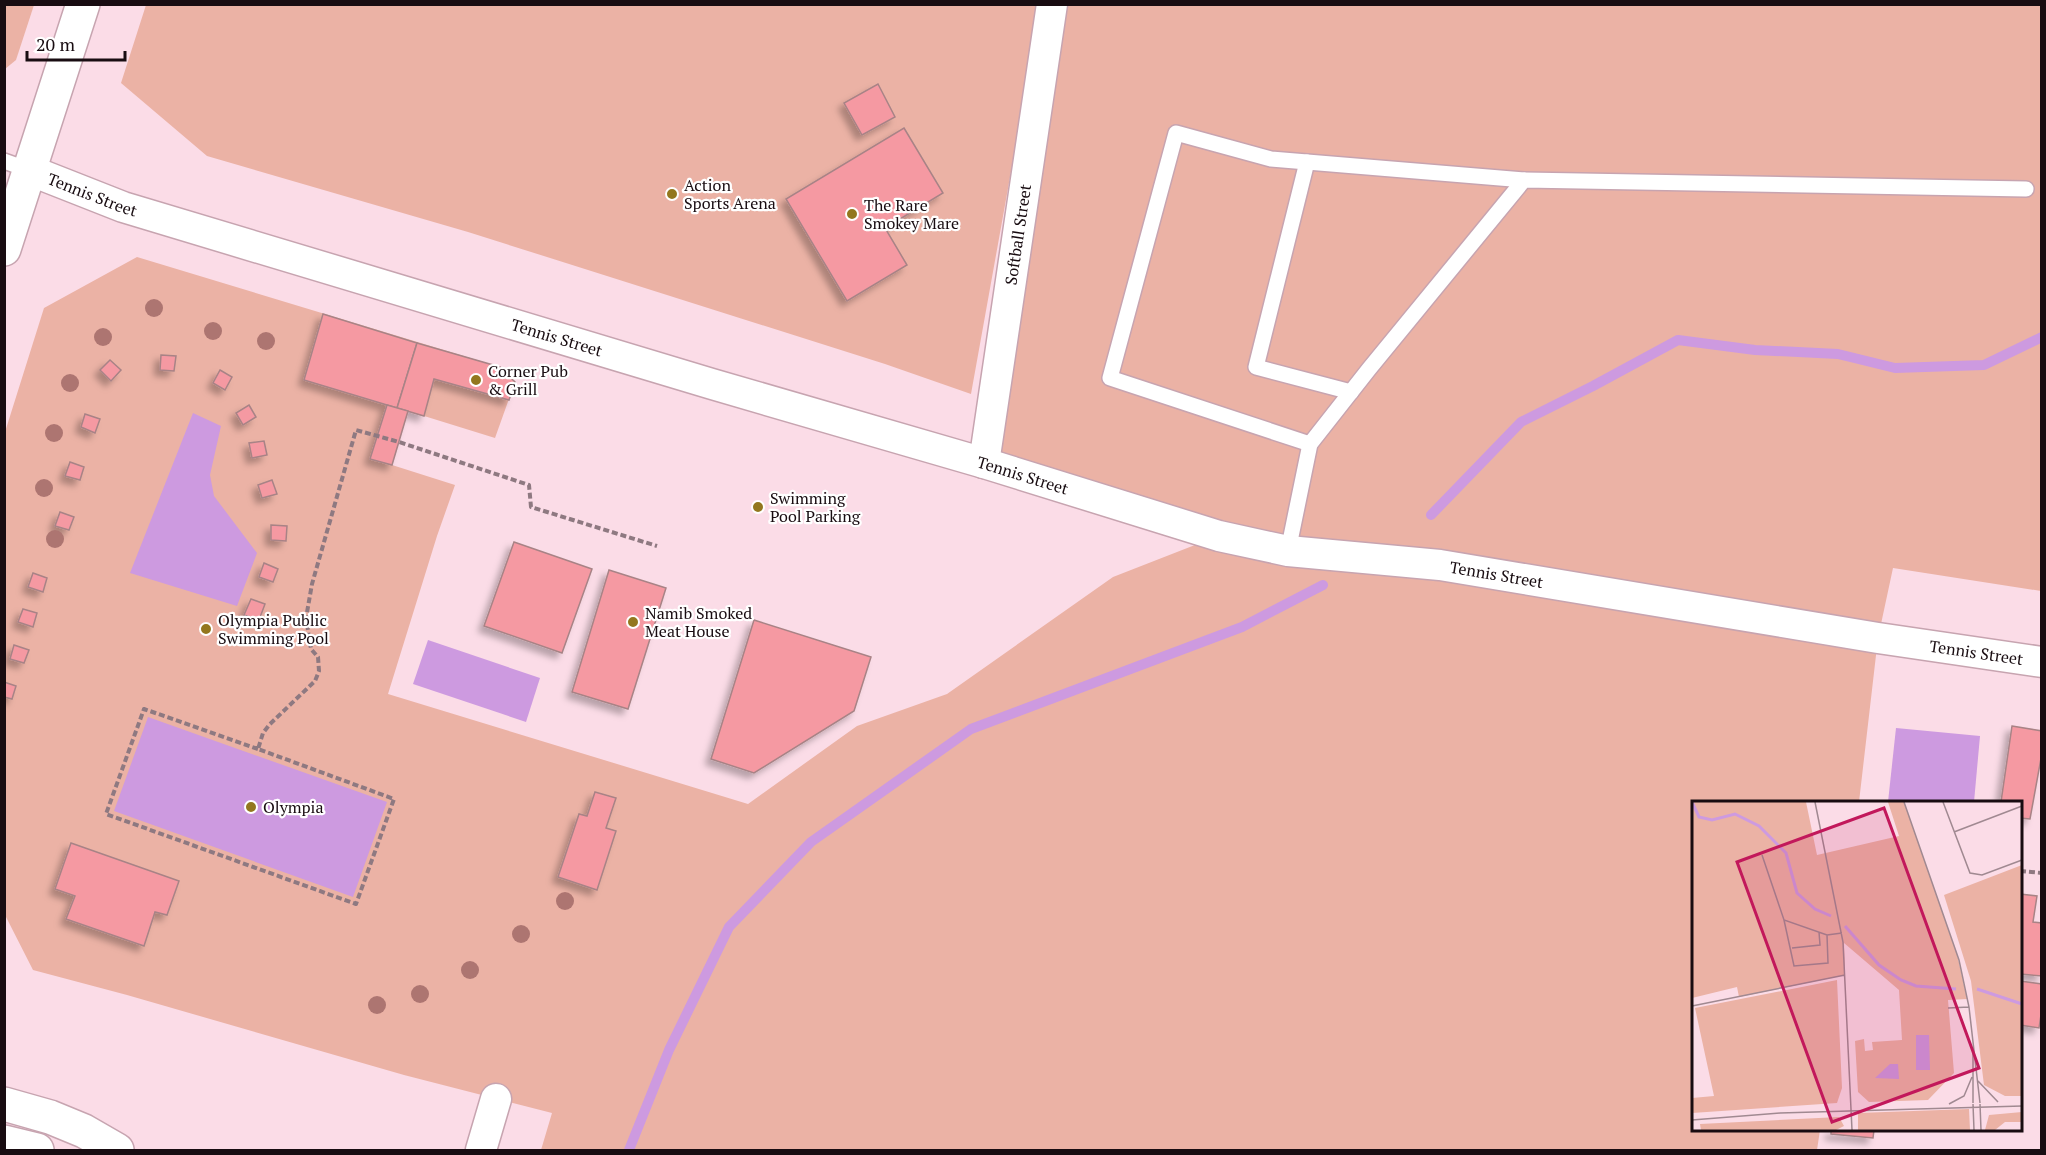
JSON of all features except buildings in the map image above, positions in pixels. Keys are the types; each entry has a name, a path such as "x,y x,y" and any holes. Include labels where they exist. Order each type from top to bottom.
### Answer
{"main road":[{"path":"4,249 17,165 83,4"},
{"path":"4,1104 50,1117 84,1131 117,1150"},
{"path":"4,1142 37,1150"}],"street":[{"name":"Softball Street","path":"984,463 1052,4"},
{"name":"Tennis Street","path":"17,165 123,207 984,463 1218,536 1288,551 1440,565 1867,636 2042,662"},
{"path":"481,1150 496,1099"}],"lane":[{"path":"1310,444 1110,378 1176,133 1271,159 1524,180 2025,189"},
{"path":"1307,162 1256,367 1351,392"},
{"path":"1288,551 1310,444 1524,180"}],"path":[{"path":"258,749 263,734 270,724 315,681 319,671 318,657 311,650 306,618 312,584 356,430 529,484 531,507 657,546"},
{"path":"144,709 258,749 394,799 356,904 106,814 144,709"},
{"path":"2022,871 2042,873"}],"shaded area":[{"path":"5,4 34,5 16,60 5,69"},
{"name":"Action Sports Arena","path":"146,5 1041,5 971,394 885,364 468,232 207,156 121,83"},
{"path":"1052,5 2041,5 2041,591 1893,568 1878,638 1859,801 1692,801 1692,1131 1820,1131 1817,1150 541,1150 552,1113 404,1075 33,970 5,915 5,432 44,308 137,257 500,367 515,382 495,438 408,411 392,465 455,485 388,694 748,804 857,726 947,694 1113,577 1218,536 984,463"},
{"path":"193,413 221,426 210,475 214,496 257,553 237,606 130,573"},
{"path":"428,640 540,678 526,722 413,684"},
{"name":"Olympia","path":"148,717 387,802 353,897 114,811"},
{"path":"1896,728 1980,736 1974,801 1888,801"}],"waterway":[{"path":"1431,515 1521,422 1678,340 1755,350 1838,354 1895,368 1984,365 2042,337"},
{"path":"629,1150 669,1050 729,927 811,842 971,729 1242,627 1323,585"}],"place":[{"name":"Action Sports Arena","path":"672,194"},
{"name":"The Rare Smokey Mare","path":"852,214"},
{"name":"Corner Pub & Grill","path":"476,380"},
{"name":"Swimming Pool Parking","path":"758,507"},
{"name":"Namib Smoked Meat House","path":"633,622"},
{"name":"Olympia Public Swimming Pool","path":"206,629"},
{"name":"Olympia","path":"251,807"}]}
